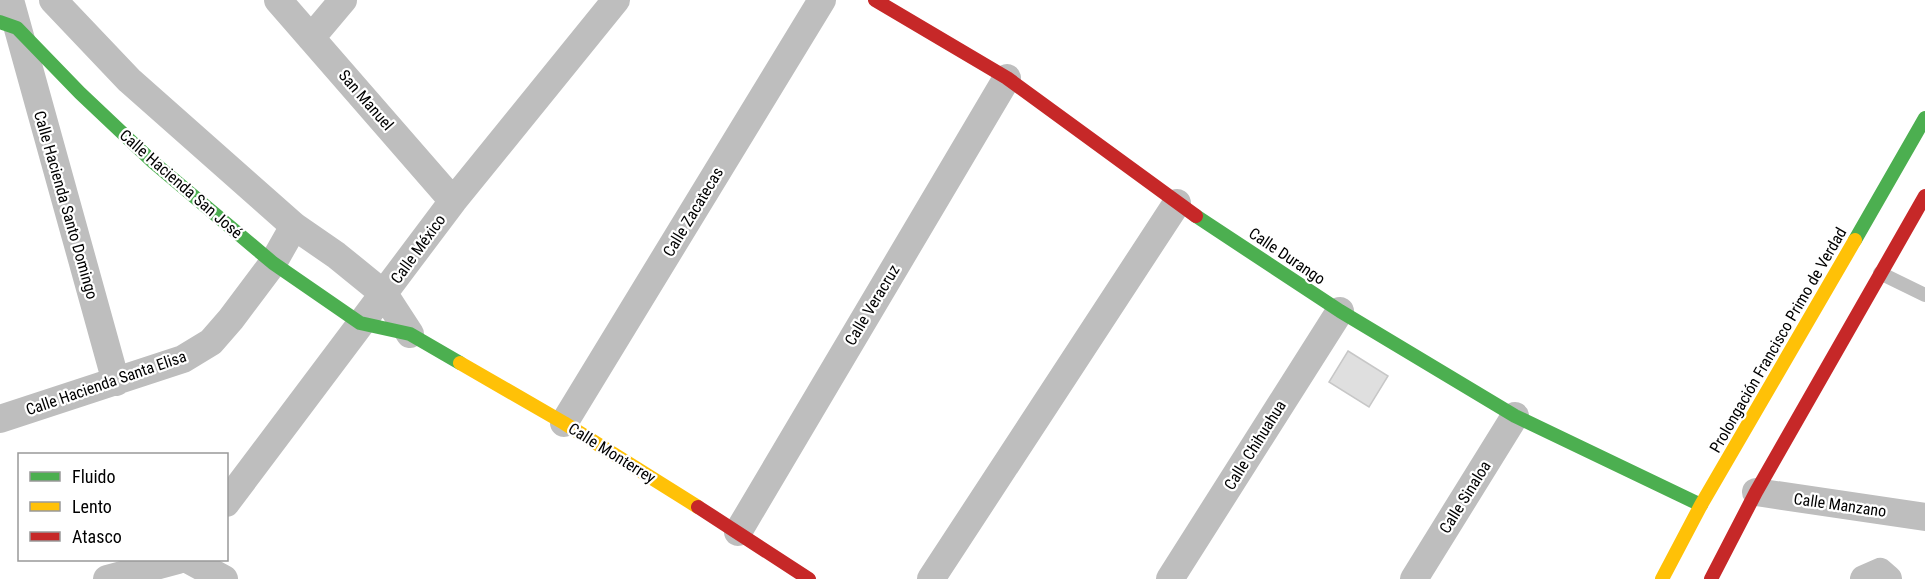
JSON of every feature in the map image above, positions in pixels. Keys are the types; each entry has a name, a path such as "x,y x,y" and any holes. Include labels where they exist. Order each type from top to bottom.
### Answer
{"street":[{"path":"9,25 10,0"},
{"path":"53,0 129,80 294,226 336,255 384,294"},
{"name":"San Manuel","path":"278,0 453,201"},
{"path":"311,38 344,0"},
{"name":"Calle México","path":"228,500 453,201 616,0"},
{"name":"Calle Zacatecas","path":"564,423 822,0"},
{"name":"Calle Durango","path":"875,0 1007,78 1177,203 1340,311 1515,416 1701,505"},
{"name":"Calle Hacienda San José","path":"9,25 153,162 273,263 360,323"},
{"name":"Calle Hacienda Santo Domingo","path":"9,25 116,382"},
{"name":"Calle Veracruz","path":"738,532 1007,78"},
{"name":"Prolongación Francisco Primo de Verdad","path":"1662,579 1701,505 1925,118"},
{"path":"1711,579 1755,492 1925,196"},
{"path":"931,579 1177,203"},
{"name":"Calle Hacienda Santa Elisa","path":"0,419 183,359 211,342 273,263 294,226"},
{"name":"Calle Monterrey","path":"384,294 410,334"},
{"name":"Calle Chihuahua","path":"1170,579 1340,311"},
{"name":"Calle Monterrey","path":"360,323 410,334 564,423 809,579"},
{"name":"Calle Sinaloa","path":"1414,579 1515,416"},
{"name":"Calle Manzano","path":"1755,492 1925,517"},
{"path":"107,579 174,561"},
{"path":"191,561 224,579"}],"lane":[{"path":"1880,273 1925,295"}],"building":[{"path":"1348,351 1388,376 1369,407 1329,382"}],"traffic: fast":[{"path":"0,22 17,28 80,93 153,162 273,263 360,323 410,334 460,363"},
{"path":"1855,240 1925,118"},
{"path":"1196,216 1340,311 1515,416 1701,505"}],"traffic: slow":[{"path":"1662,579 1701,505 1855,240"},
{"path":"460,363 564,423 698,507"}],"traffic: jam":[{"path":"875,0 1007,78 1196,216"},
{"path":"1711,579 1756,492 1925,196"},
{"path":"698,507 809,579"}]}
